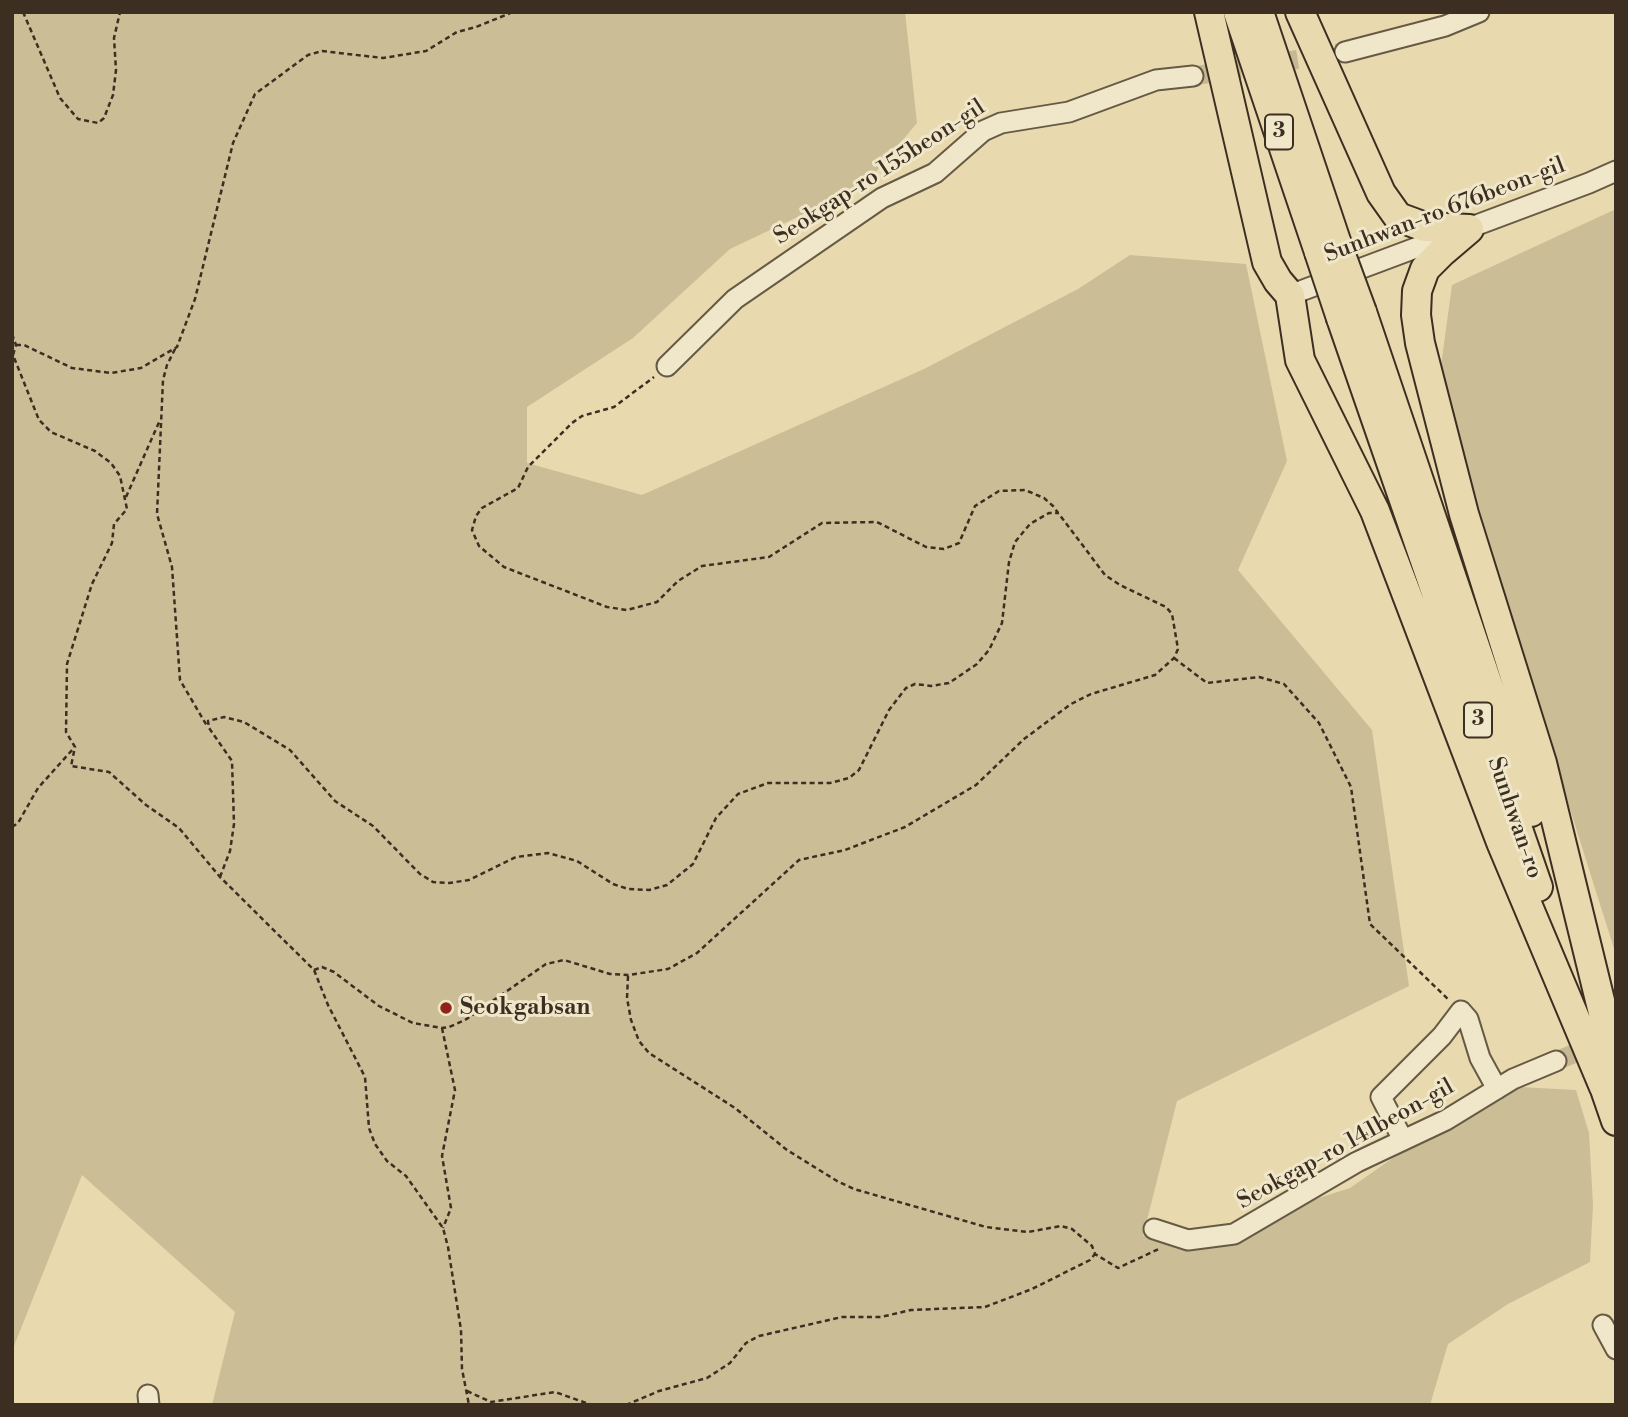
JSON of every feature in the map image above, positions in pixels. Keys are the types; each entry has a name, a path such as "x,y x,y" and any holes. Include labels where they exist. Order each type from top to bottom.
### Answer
{"highway":[{"path":"1209,12 1267,262 1290,295 1300,360 1375,511 1501,842 1612,1075"},
{"name":"3","path":"1238,12 1328,248"},
{"name":"3","path":"1259,12 1328,248"},
{"path":"1300,12 1381,193 1398,217 1426,227 1469,229"},
{"path":"1469,229 1425,270 1417,291 1416,315 1420,343 1464,514 1542,763 1612,1075"},
{"name":"Sunhwan-ro","path":"1328,248 1496,703 1612,1075 1616,1121"}],"street":[{"path":"1345,52 1445,26 1479,12"},
{"name":"Seokgap-ro 155beon-gil","path":"667,366 735,299 882,198 934,173 982,131 1000,123 1069,112 1156,80 1193,76"},
{"name":"Sunhwan-ro 676beon-gil","path":"1290,295 1616,171"},
{"path":"1403,1140 1381,1097 1461,1012 1468,1019 1480,1058 1497,1089"},
{"name":"Seokgap-ro 141beon-gil","path":"1154,1228 1188,1240 1234,1234 1357,1162 1446,1120 1513,1079 1556,1061"},
{"path":"1603,1325 1616,1349"}],"path":[{"path":"23,12 60,98 78,119 98,123 104,118 113,95 116,69 114,38 120,12"},
{"path":"220,877 230,851 234,824 232,761 180,680 172,567 157,514 163,380 195,299 233,143 255,93 308,55 322,51 383,58 426,51 457,32 513,12"},
{"path":"12,334 16,345 13,355 39,421 51,432 94,450 111,463 120,476 127,509 114,524 112,543 92,584 67,664 66,732 75,747 71,766 109,772 146,805 179,828 220,877 314,970 328,1005 365,1077 369,1128 375,1144 387,1161 406,1176 443,1228 461,1330 461,1369 469,1405"},
{"path":"16,345 24,345 72,368 111,373 141,368 177,347"},
{"path":"314,970 323,967 334,972 379,1006 413,1023 442,1028 465,1020 546,964 564,960 610,974 628,975 668,969 697,953 799,860 845,850 905,827 975,785 1024,739 1071,704 1091,694 1155,675 1174,658 1178,649 1172,614 1166,607 1105,575 1059,513 1044,498 1025,490 999,491 975,506 959,543 944,549 926,547 877,522 822,523 769,557 702,566 678,581 657,602 628,610 607,607 505,567 479,546 472,530 476,516 482,508 518,488 528,467 582,416 614,407 667,366"},
{"path":"125,499 162,417"},
{"path":"209,729 208,721 224,717 244,722 290,750 335,801 373,826 419,874 433,882 469,880 516,858 548,853 577,860 613,884 628,889 649,890 667,885 693,864 716,818 738,794 768,783 830,783 849,778 859,771 889,710 906,688 915,684 931,686 949,683 977,664 989,650 1002,623 1009,562 1016,542 1030,524 1049,513 1059,513"},
{"path":"1174,658 1207,683 1259,677 1284,684 1319,723 1351,787 1370,924 1461,1012"},
{"path":"12,827 18,822 38,788 75,747"},
{"path":"628,975 627,998 631,1020 639,1041 649,1053 734,1108 787,1150 854,1189 986,1227 1028,1232 1061,1226 1072,1229 1092,1246 1095,1254 1118,1268 1150,1255 1178,1237"},
{"path":"442,1028 455,1090 442,1156 451,1208 443,1228"},
{"path":"626,1405 659,1391 708,1378 730,1363 746,1343 759,1336 842,1317 881,1317 911,1310 985,1307 1032,1289 1090,1260 1095,1254"},
{"path":"467,1391 491,1402 555,1392 592,1405"}],"shaded area":[{"path":"12,12 905,12 917,123 865,185 730,249 633,338 527,407 527,463 642,495 924,369 1078,289 1130,255 1246,264 1287,461 1238,570 1372,730 1409,986 1177,1101 1143,1236 1241,1223 1350,1188 1420,1139 1520,1087 1576,1090 1589,1133 1593,1205 1590,1262 1508,1304 1448,1344 1430,1405 212,1405 235,1312 82,1175 12,1351"},
{"path":"1616,209 1616,955 1518,644 1440,373 1452,285"}],"tunnel":[{"path":"1193,76 1345,52"},
{"path":"1556,1061 1599,1043"}],"place":[{"name":"Seokgabsan","path":"446,1008"}]}
